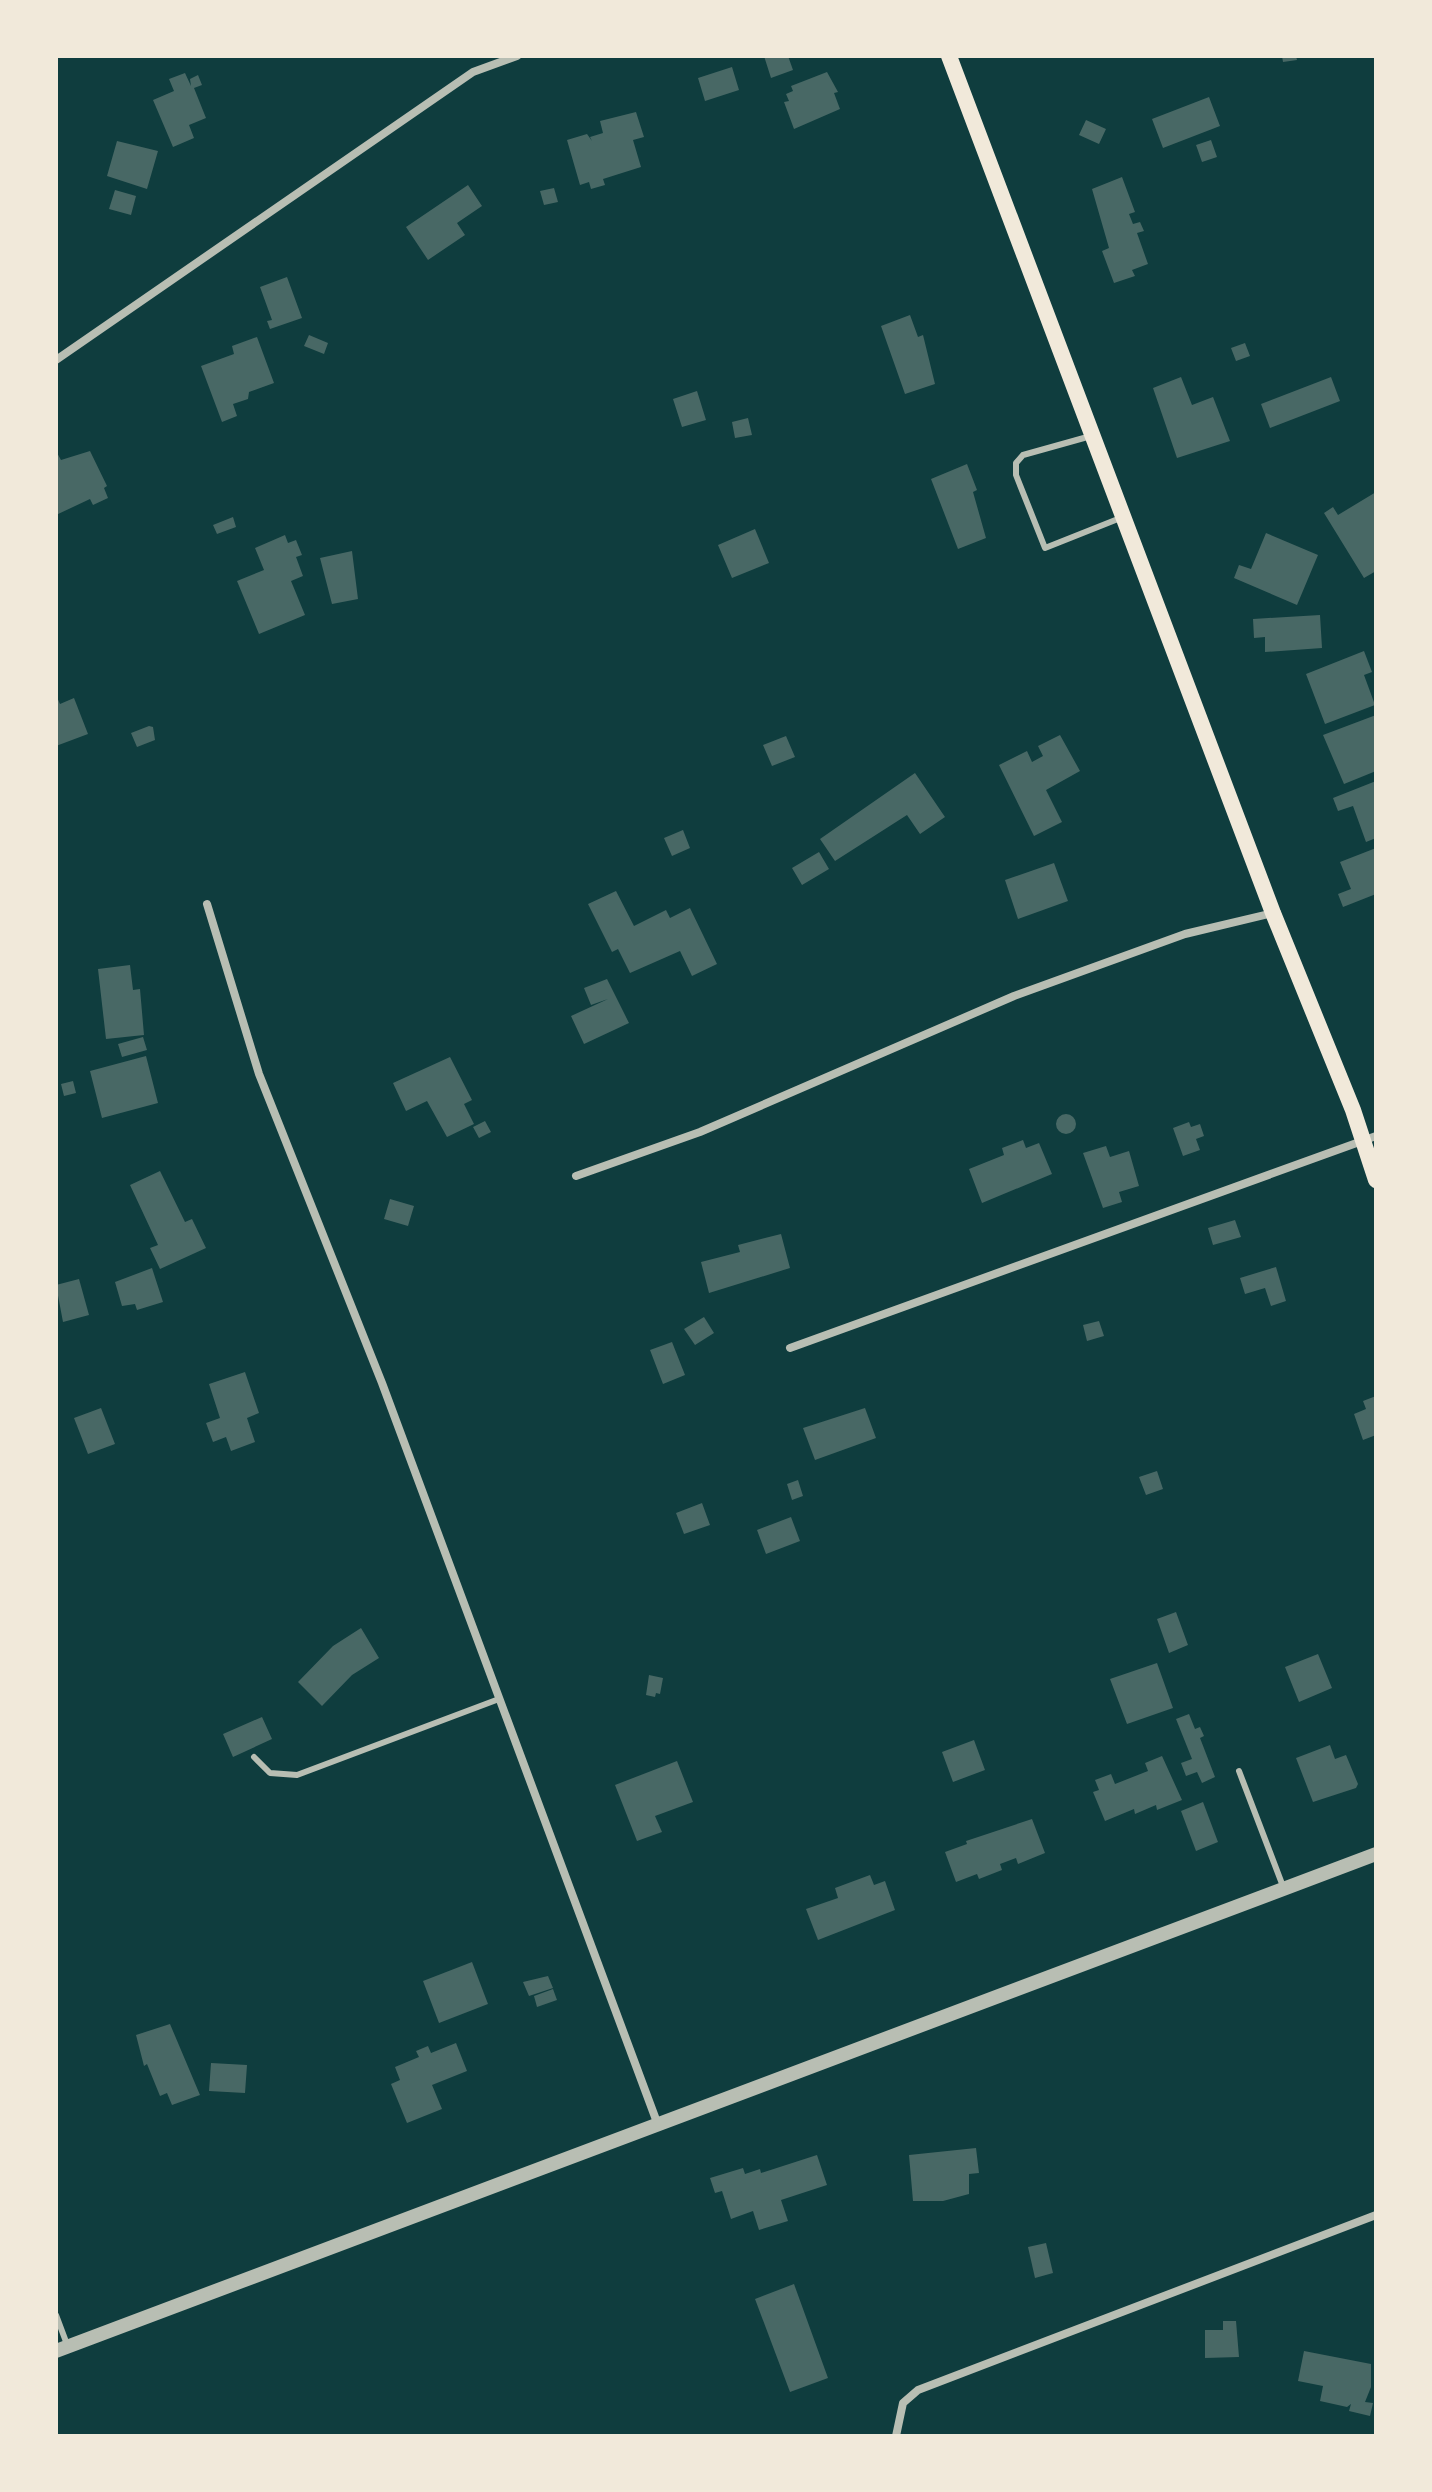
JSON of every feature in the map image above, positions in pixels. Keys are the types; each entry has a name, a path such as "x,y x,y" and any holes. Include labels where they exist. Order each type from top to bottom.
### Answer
{"main road":[{"path":"949,56 1273,913 1353,1110 1368,1138 1376,1180"}],"street":[{"path":"56,360 473,72 517,56"},
{"path":"207,904 259,1074 382,1383 658,2125"},
{"path":"576,1176 700,1132 1014,996 1185,934 1273,913"},
{"path":"790,1348 1368,1138 1376,1128"},
{"path":"62,2349 1376,1854"},
{"path":"896,2436 903,2403 918,2390 1376,2215"}],"lane":[{"path":"1092,436 1023,455 1016,463 1016,475 1045,548 1123,517"},
{"path":"254,1757 270,1773 297,1775 499,1699"},
{"path":"1239,1771 1284,1889"},
{"path":"56,2315 62,2349"}],"building":[{"path":"764,56 788,56 793,70 771,78"},
{"path":"1282,56 1296,56 1297,60 1283,62"},
{"path":"732,67 739,90 705,101 698,78"},
{"path":"827,72 838,92 834,93 840,109 794,129 784,102 789,101 786,94 793,91 791,86"},
{"path":"185,73 191,86 190,79 198,75 202,85 194,88 206,118 189,125 194,138 173,147 153,100 174,91 169,79"},
{"path":"1209,97 1220,126 1163,148 1152,119"},
{"path":"636,112 644,137 633,140 641,167 603,179 605,185 591,189 589,182 580,185 567,140 587,134 592,141 590,137 603,133 600,121"},
{"path":"1086,120 1106,129 1099,144 1079,135"},
{"path":"1211,140 1217,157 1202,162 1196,145"},
{"path":"117,141 158,151 147,189 107,176"},
{"path":"1122,177 1135,212 1129,214 1133,224 1140,222 1144,231 1137,233 1148,264 1132,270 1135,276 1114,283 1102,251 1109,248 1092,189"},
{"path":"468,185 482,206 457,223 465,235 428,260 406,227"},
{"path":"554,188 558,202 544,205 540,191"},
{"path":"115,190 136,196 131,215 109,209"},
{"path":"287,277 302,318 270,329 267,321 272,320 260,287"},
{"path":"910,315 918,337 923,335 935,384 905,394 881,326"},
{"path":"309,335 328,343 324,354 304,346"},
{"path":"257,337 274,383 249,392 248,399 233,404 237,416 222,422 201,366 234,354 232,346"},
{"path":"1245,343 1250,356 1236,361 1231,348"},
{"path":"1181,377 1192,405 1213,397 1230,441 1177,458 1153,388"},
{"path":"1331,377 1340,401 1270,428 1261,404"},
{"path":"697,391 706,420 682,427 673,399"},
{"path":"748,418 752,435 735,438 732,422"},
{"path":"56,451 61,460 90,451 107,486 104,488 108,498 93,505 90,499 56,515"},
{"path":"967,464 977,490 973,492 986,538 958,549 931,479"},
{"path":"1376,492 1376,571 1364,578 1324,513 1333,507 1338,515"},
{"path":"233,517 236,527 217,534 213,525"},
{"path":"755,529 769,563 732,578 718,545"},
{"path":"1266,533 1318,555 1297,605 1234,578 1239,565 1251,569"},
{"path":"285,535 288,543 296,540 302,555 296,557 303,576 291,581 305,615 259,634 237,581 264,570 255,548"},
{"path":"352,551 358,599 332,604 320,558"},
{"path":"1320,615 1322,648 1265,652 1265,637 1254,638 1253,619"},
{"path":"1364,651 1372,672 1364,675 1375,705 1325,724 1306,674"},
{"path":"56,695 60,704 74,698 88,734 56,746"},
{"path":"1376,715 1376,771 1344,784 1323,735"},
{"path":"153,727 155,740 137,747 131,733"},
{"path":"1060,735 1080,771 1046,790 1062,822 1034,836 999,765 1027,751 1032,762 1043,756 1038,746"},
{"path":"786,736 795,757 772,766 763,745"},
{"path":"915,773 945,817 920,834 907,815 835,861 820,839"},
{"path":"1376,781 1376,838 1366,842 1353,806 1338,811 1333,798"},
{"path":"683,830 690,848 672,856 664,838"},
{"path":"1376,848 1376,894 1343,907 1338,894 1351,889 1340,862"},
{"path":"819,852 829,869 802,885 792,868"},
{"path":"1054,863 1068,901 1018,919 1005,880"},
{"path":"616,891 634,926 666,910 670,918 690,908 717,964 692,976 680,951 630,973 618,949 612,952 588,904"},
{"path":"130,965 133,990 140,989 144,1035 106,1039 98,969"},
{"path":"607,979 629,1023 584,1044 571,1016 608,999 591,1005 584,988"},
{"path":"143,1037 147,1050 122,1057 118,1044"},
{"path":"146,1056 158,1103 102,1118 90,1071"},
{"path":"450,1057 472,1100 464,1104 474,1124 447,1137 427,1101 406,1111 393,1083"},
{"path":"73,1081 76,1093 64,1096 61,1084"},
{"path":"1066,1114 1073,1117 1076,1124 1073,1131 1066,1134 1059,1131 1056,1124 1059,1117"},
{"path":"485,1121 491,1132 479,1138 473,1127"},
{"path":"1189,1122 1191,1127 1200,1124 1204,1136 1196,1139 1200,1150 1183,1156 1173,1128"},
{"path":"1023,1140 1026,1148 1039,1143 1052,1174 982,1203 969,1169 1004,1155 1002,1148"},
{"path":"1106,1146 1110,1157 1129,1151 1139,1186 1119,1192 1122,1202 1103,1208 1083,1153"},
{"path":"160,1171 185,1222 192,1219 206,1248 160,1269 150,1248 158,1245 130,1185"},
{"path":"390,1199 414,1206 408,1226 384,1219"},
{"path":"1235,1220 1241,1237 1213,1245 1208,1228"},
{"path":"781,1234 790,1268 709,1293 701,1262 740,1252 738,1245"},
{"path":"1276,1267 1286,1301 1271,1306 1265,1288 1245,1294 1240,1278"},
{"path":"152,1268 163,1302 137,1310 135,1304 122,1306 115,1282"},
{"path":"79,1279 89,1315 63,1322 56,1285"},
{"path":"704,1317 714,1333 695,1345 684,1329"},
{"path":"1099,1321 1104,1336 1087,1341 1083,1325"},
{"path":"672,1342 685,1375 663,1384 650,1350"},
{"path":"245,1372 259,1413 247,1418 255,1442 231,1451 226,1437 213,1442 206,1423 220,1418 209,1384"},
{"path":"1376,1396 1376,1435 1363,1440 1354,1414 1366,1409 1363,1401"},
{"path":"101,1408 115,1444 88,1454 74,1418"},
{"path":"865,1408 876,1438 815,1460 803,1428"},
{"path":"1157,1471 1163,1489 1146,1495 1139,1477"},
{"path":"798,1480 803,1496 792,1500 787,1484"},
{"path":"702,1503 710,1525 684,1534 676,1513"},
{"path":"791,1517 800,1541 766,1554 757,1530"},
{"path":"1176,1612 1188,1645 1169,1653 1157,1619"},
{"path":"361,1628 379,1658 352,1675 322,1706 298,1682 333,1646"},
{"path":"1318,1654 1332,1688 1299,1702 1285,1667"},
{"path":"1157,1663 1173,1708 1127,1724 1110,1679"},
{"path":"649,1675 663,1678 660,1694 656,1693 655,1697 646,1695"},
{"path":"1189,1714 1195,1729 1200,1727 1204,1736 1200,1738 1215,1777 1202,1783 1197,1772 1186,1776 1181,1763 1192,1759 1176,1719"},
{"path":"262,1717 272,1739 233,1757 223,1734"},
{"path":"974,1740 985,1770 953,1782 942,1752"},
{"path":"1330,1745 1335,1759 1346,1755 1358,1784 1356,1788 1313,1802 1296,1758"},
{"path":"1162,1756 1182,1800 1157,1810 1156,1805 1135,1814 1134,1809 1105,1821 1093,1792 1099,1790 1095,1780 1111,1774 1115,1784 1148,1771 1145,1763"},
{"path":"677,1761 693,1802 655,1816 662,1832 637,1841 615,1785"},
{"path":"1203,1802 1218,1842 1196,1851 1181,1811"},
{"path":"1032,1819 1045,1853 1018,1864 1016,1858 1000,1864 1002,1870 979,1879 977,1874 956,1882 945,1852 967,1844 966,1841"},
{"path":"870,1875 874,1885 885,1881 895,1910 818,1940 806,1909 838,1898 835,1888"},
{"path":"472,1962 488,2004 439,2023 423,1981"},
{"path":"548,1976 553,1988 529,1996 523,1982"},
{"path":"553,1989 557,2000 537,2007 534,1996"},
{"path":"170,2024 200,2095 172,2105 167,2093 160,2096 147,2064 144,2066 136,2035"},
{"path":"456,2043 467,2071 432,2085 442,2109 407,2123 391,2084 400,2080 395,2067 419,2057 416,2051 428,2046 431,2053"},
{"path":"211,2063 247,2065 245,2093 209,2091"},
{"path":"976,2148 979,2173 969,2174 969,2194 943,2201 913,2201 909,2155"},
{"path":"817,2155 827,2185 781,2200 788,2221 759,2230 753,2211 731,2219 722,2191 715,2193 710,2178 743,2168 745,2174 760,2169 761,2173"},
{"path":"1046,2243 1053,2273 1035,2278 1028,2247"},
{"path":"794,2284 828,2378 790,2392 755,2299"},
{"path":"1223,2321 1236,2321 1239,2357 1205,2358 1205,2330 1223,2330"},
{"path":"1304,2351 1371,2364 1371,2387 1365,2402 1373,2403 1370,2416 1349,2411 1351,2404 1347,2407 1320,2401 1323,2386 1298,2381"}]}
